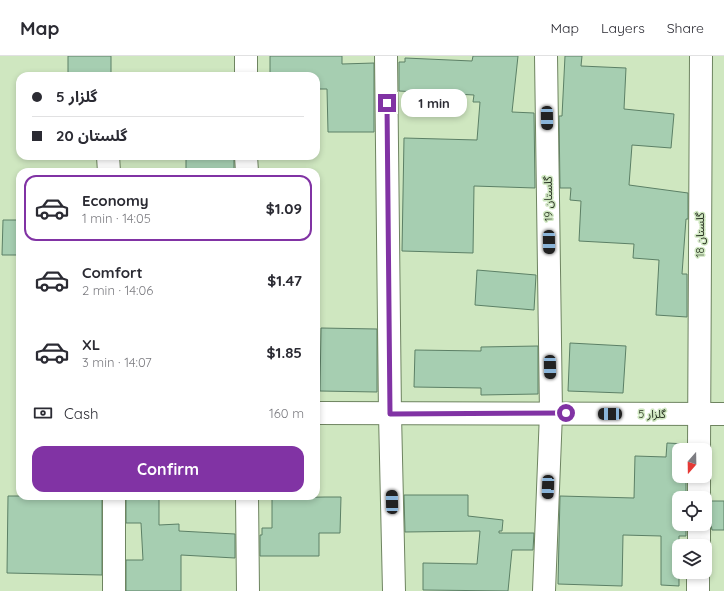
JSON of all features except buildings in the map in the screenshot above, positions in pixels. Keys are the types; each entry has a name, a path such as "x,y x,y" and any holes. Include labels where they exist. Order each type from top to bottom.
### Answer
{"street":[{"path":"246,56 246,72"},
{"path":"386,56 390,414 394,591"},
{"name":"گلستان 19","path":"544,591 551,413 546,56"},
{"name":"گلستان 18","path":"699,443 701,56"},
{"name":"گلزار 5","path":"320,413 724,414"},
{"path":"114,500 114,591"},
{"path":"248,500 248,591"},
{"path":"698,579 698,591"}],"route":[{"path":"387,103 390,414 566,413"}]}
